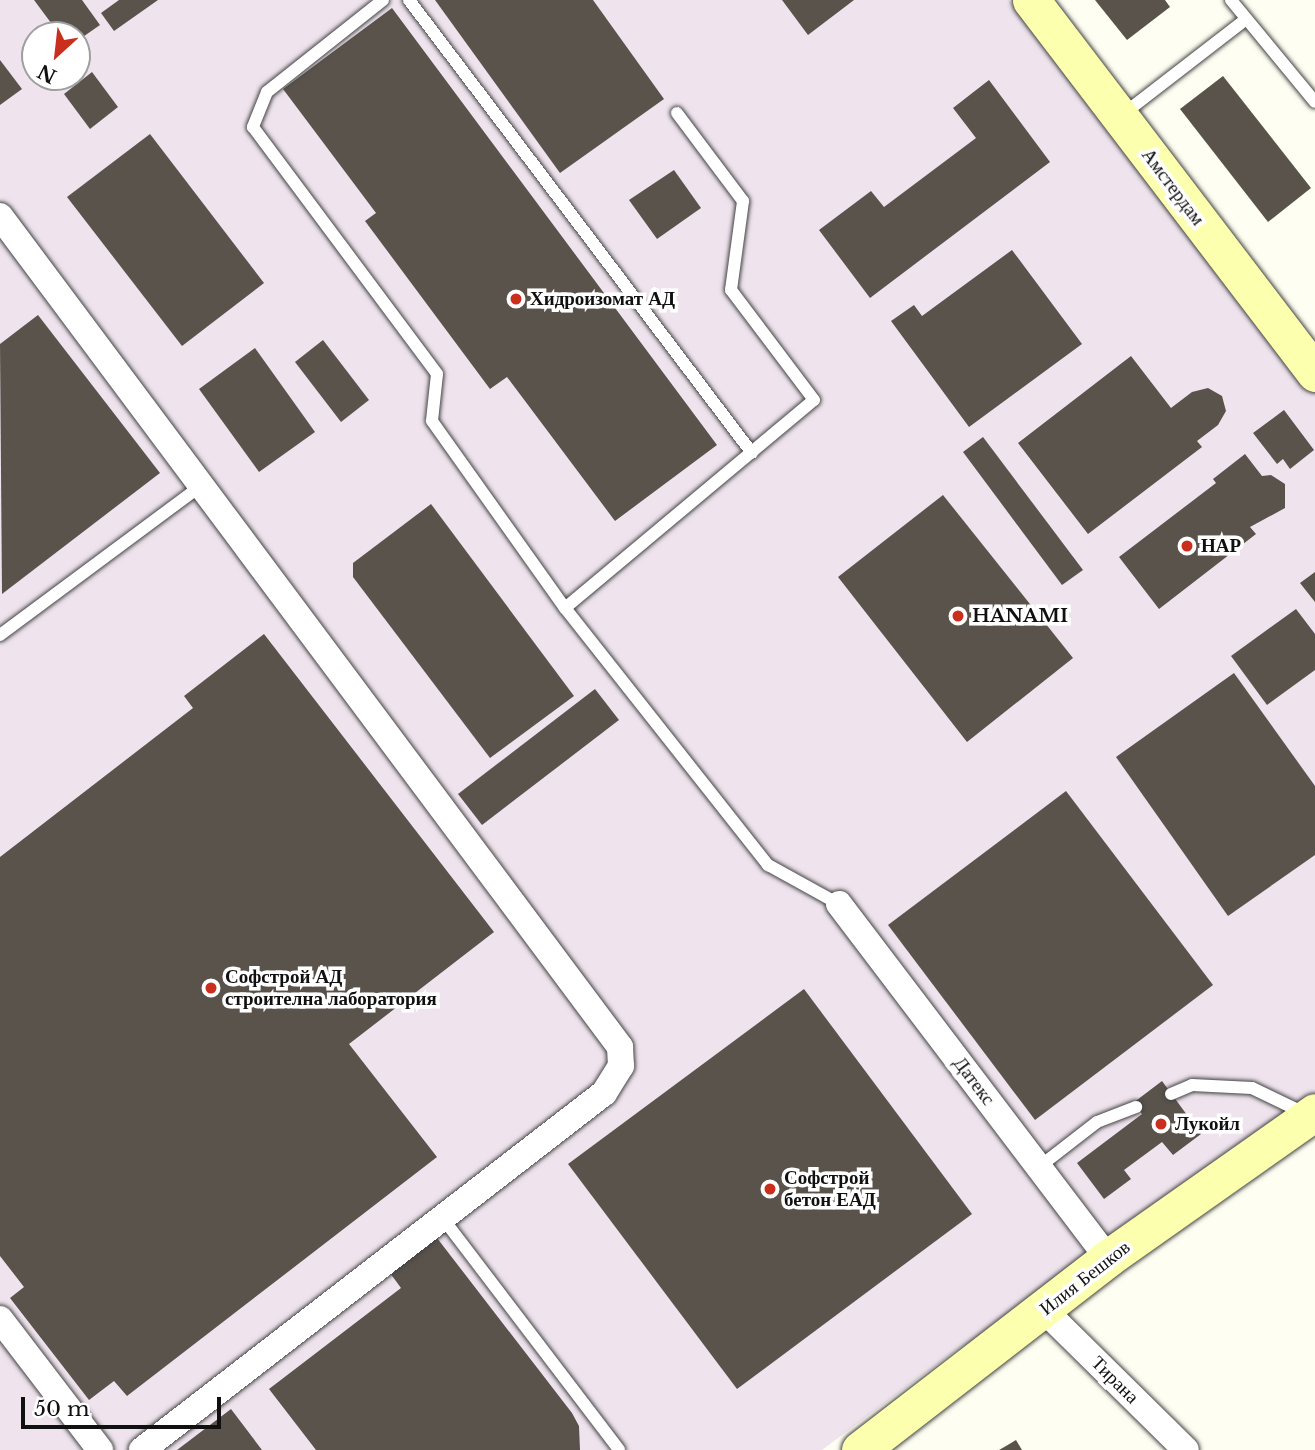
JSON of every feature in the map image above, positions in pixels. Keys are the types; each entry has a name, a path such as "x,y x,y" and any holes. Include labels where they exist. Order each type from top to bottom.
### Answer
{"street":[{"name":"Амстердам","path":"1031,0 1315,373"},
{"path":"0,216 621,1047 621,1066 604,1093 441,1216 142,1450"},
{"name":"Датекс","path":"839,904 1108,1258"},
{"name":"Илия Бешков","path":"860,1450 1108,1258 1312,1114"},
{"name":"Тирана","path":"1044,1310 1186,1450"},
{"path":"0,1319 100,1450"}],"lane":[{"path":"383,0 267,92 253,127 437,374 432,421 565,608 768,865 839,904"},
{"path":"410,0 752,453"},
{"path":"1231,0 1315,102"},
{"path":"1119,117 1246,19"},
{"path":"565,608 814,400 731,290 743,201 677,113"},
{"path":"0,635 202,485"},
{"path":"1171,1094 1192,1086 1252,1088 1312,1114"},
{"path":"1039,1167 1097,1122 1136,1107"},
{"path":"441,1216 619,1450"}],"shaded area":[{"path":"0,0 1009,0 1315,392 1315,1121 1068,1309 962,1346 822,1450 0,1450"}],"building":[{"path":"34,0 82,0 100,25 91,31 91,21 50,21"},
{"path":"119,0 158,0 114,31 101,13"},
{"path":"435,0 593,0 664,99 560,173"},
{"path":"782,0 854,0 808,35"},
{"path":"1095,0 1165,0 1170,7 1127,40"},
{"name":"Хидроизомат АД","path":"392,8 717,445 615,521 507,377 490,389 365,221 376,213 283,89"},
{"path":"0,60 21,90 0,105"},
{"path":"91,73 118,107 90,129 64,94 68,91 91,91"},
{"path":"1223,76 1311,188 1268,222 1180,109"},
{"path":"989,80 1050,162 870,298 819,230 871,191 884,207 976,138 953,108"},
{"path":"150,134 264,283 182,346 67,197"},
{"path":"674,170 701,208 657,239 629,200"},
{"path":"1012,250 1082,344 969,427 891,321 914,305 922,316"},
{"path":"38,315 160,473 2,594 0,344"},
{"path":"323,340 369,400 341,422 295,362"},
{"path":"255,348 315,432 259,472 199,389"},
{"path":"1131,356 1171,408 1192,392 1208,388 1222,396 1226,411 1218,425 1197,441 1202,447 1088,534 1018,443"},
{"path":"1284,410 1314,450 1290,469 1283,459 1277,464 1253,433"},
{"path":"983,437 1083,570 1062,585 963,452"},
{"name":"НАР","path":"1245,454 1262,476 1271,475 1285,484 1285,508 1250,527 1256,534 1159,609 1119,557 1216,483 1213,479"},
{"path":"943,495 1073,658 967,742 838,577"},
{"path":"431,504 574,696 490,758 353,577 353,563"},
{"path":"1315,572 1315,602 1300,583"},
{"path":"1296,609 1315,634 1315,670 1267,705 1231,656"},
{"name":"Софстрой АД строителна лаборатория","path":"264,634 494,932 349,1044 437,1157 127,1396 114,1381 89,1400 10,1298 24,1287 0,1256 0,857 193,708 184,696"},
{"path":"1234,673 1315,786 1315,855 1228,916 1116,757"},
{"path":"595,689 619,720 482,825 458,794"},
{"path":"1066,791 1213,985 1035,1120 888,925"},
{"name":"Софстрой бетон ЕАД","path":"804,989 972,1214 737,1389 568,1164"},
{"name":"Лукойл","path":"1162,1081 1201,1134 1173,1155 1162,1142 1124,1170 1131,1179 1104,1199 1077,1163 1142,1114 1133,1103"},
{"path":"437,1238 572,1413 579,1426 580,1450 316,1450 269,1389 401,1288 390,1273"},
{"path":"231,1409 262,1450 177,1450"},
{"path":"1016,1440 1022,1450 999,1450 1006,1446"}],"place":[{"name":"Хидроизомат АД","path":"516,299"},
{"name":"НАР","path":"1187,546"},
{"name":"HANAMI","path":"958,616"},
{"name":"Софстрой АД строителна лаборатория","path":"211,988"},
{"name":"Лукойл","path":"1161,1124"},
{"name":"Софстрой бетон ЕАД","path":"770,1189"}]}
